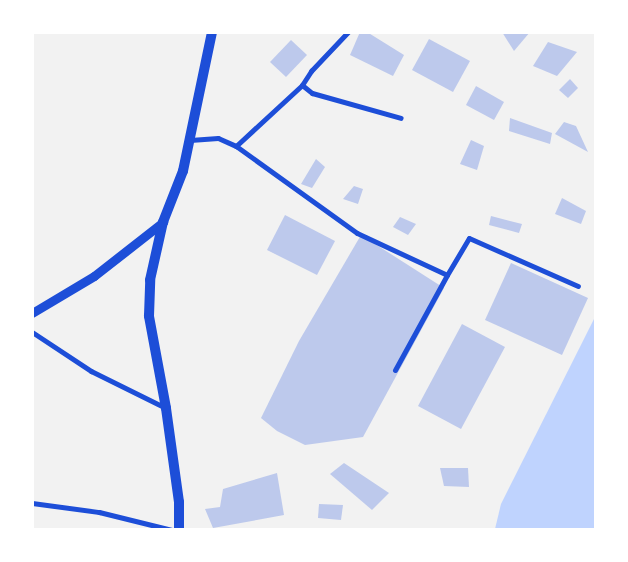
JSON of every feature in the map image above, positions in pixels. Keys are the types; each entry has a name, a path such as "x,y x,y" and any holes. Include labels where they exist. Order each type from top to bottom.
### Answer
{"main road":[{"path":"179,530 179,502 166,408 149,316 150,280 163,222 183,171 212,32"}],"street":[{"path":"236,146 302,85 311,71 348,32"},
{"path":"302,85 312,93 401,118"},
{"path":"190,140 218,138 236,146 357,233 447,275"},
{"path":"32,313 94,276 163,222"},
{"path":"395,370 469,238 578,286"},
{"path":"32,332 91,371 166,408"},
{"path":"32,503 89,511 172,530"}],"water":[{"path":"595,317 595,529 495,529 501,504"}],"building":[{"path":"360,32 367,32 404,55 393,76 350,55"},
{"path":"502,32 530,32 514,51"},
{"path":"429,39 470,61 453,92 412,70"},
{"path":"291,40 307,55 286,77 270,62"},
{"path":"548,42 577,52 557,76 533,66"},
{"path":"570,79 578,88 568,98 559,90"},
{"path":"476,86 504,102 494,120 466,105"},
{"path":"510,118 552,133 550,144 509,131"},
{"path":"564,122 576,126 588,152 555,134"},
{"path":"471,140 484,146 477,170 460,164"},
{"path":"316,159 325,167 312,188 301,184"},
{"path":"354,186 363,189 358,204 343,199"},
{"path":"562,198 586,211 581,224 555,214"},
{"path":"285,215 335,241 317,275 267,250"},
{"path":"491,216 522,224 519,233 489,225"},
{"path":"400,217 416,224 408,235 393,227"},
{"path":"361,235 444,288 363,437 305,445 277,431 261,418 299,341"},
{"path":"511,263 588,298 562,355 485,320"},
{"path":"462,324 505,347 461,429 418,406"},
{"path":"344,463 389,493 372,510 330,474"},
{"path":"440,468 468,468 469,487 444,486"},
{"path":"277,473 284,515 213,528 205,509 220,507 223,489"},
{"path":"319,504 343,505 341,520 318,518"}]}
